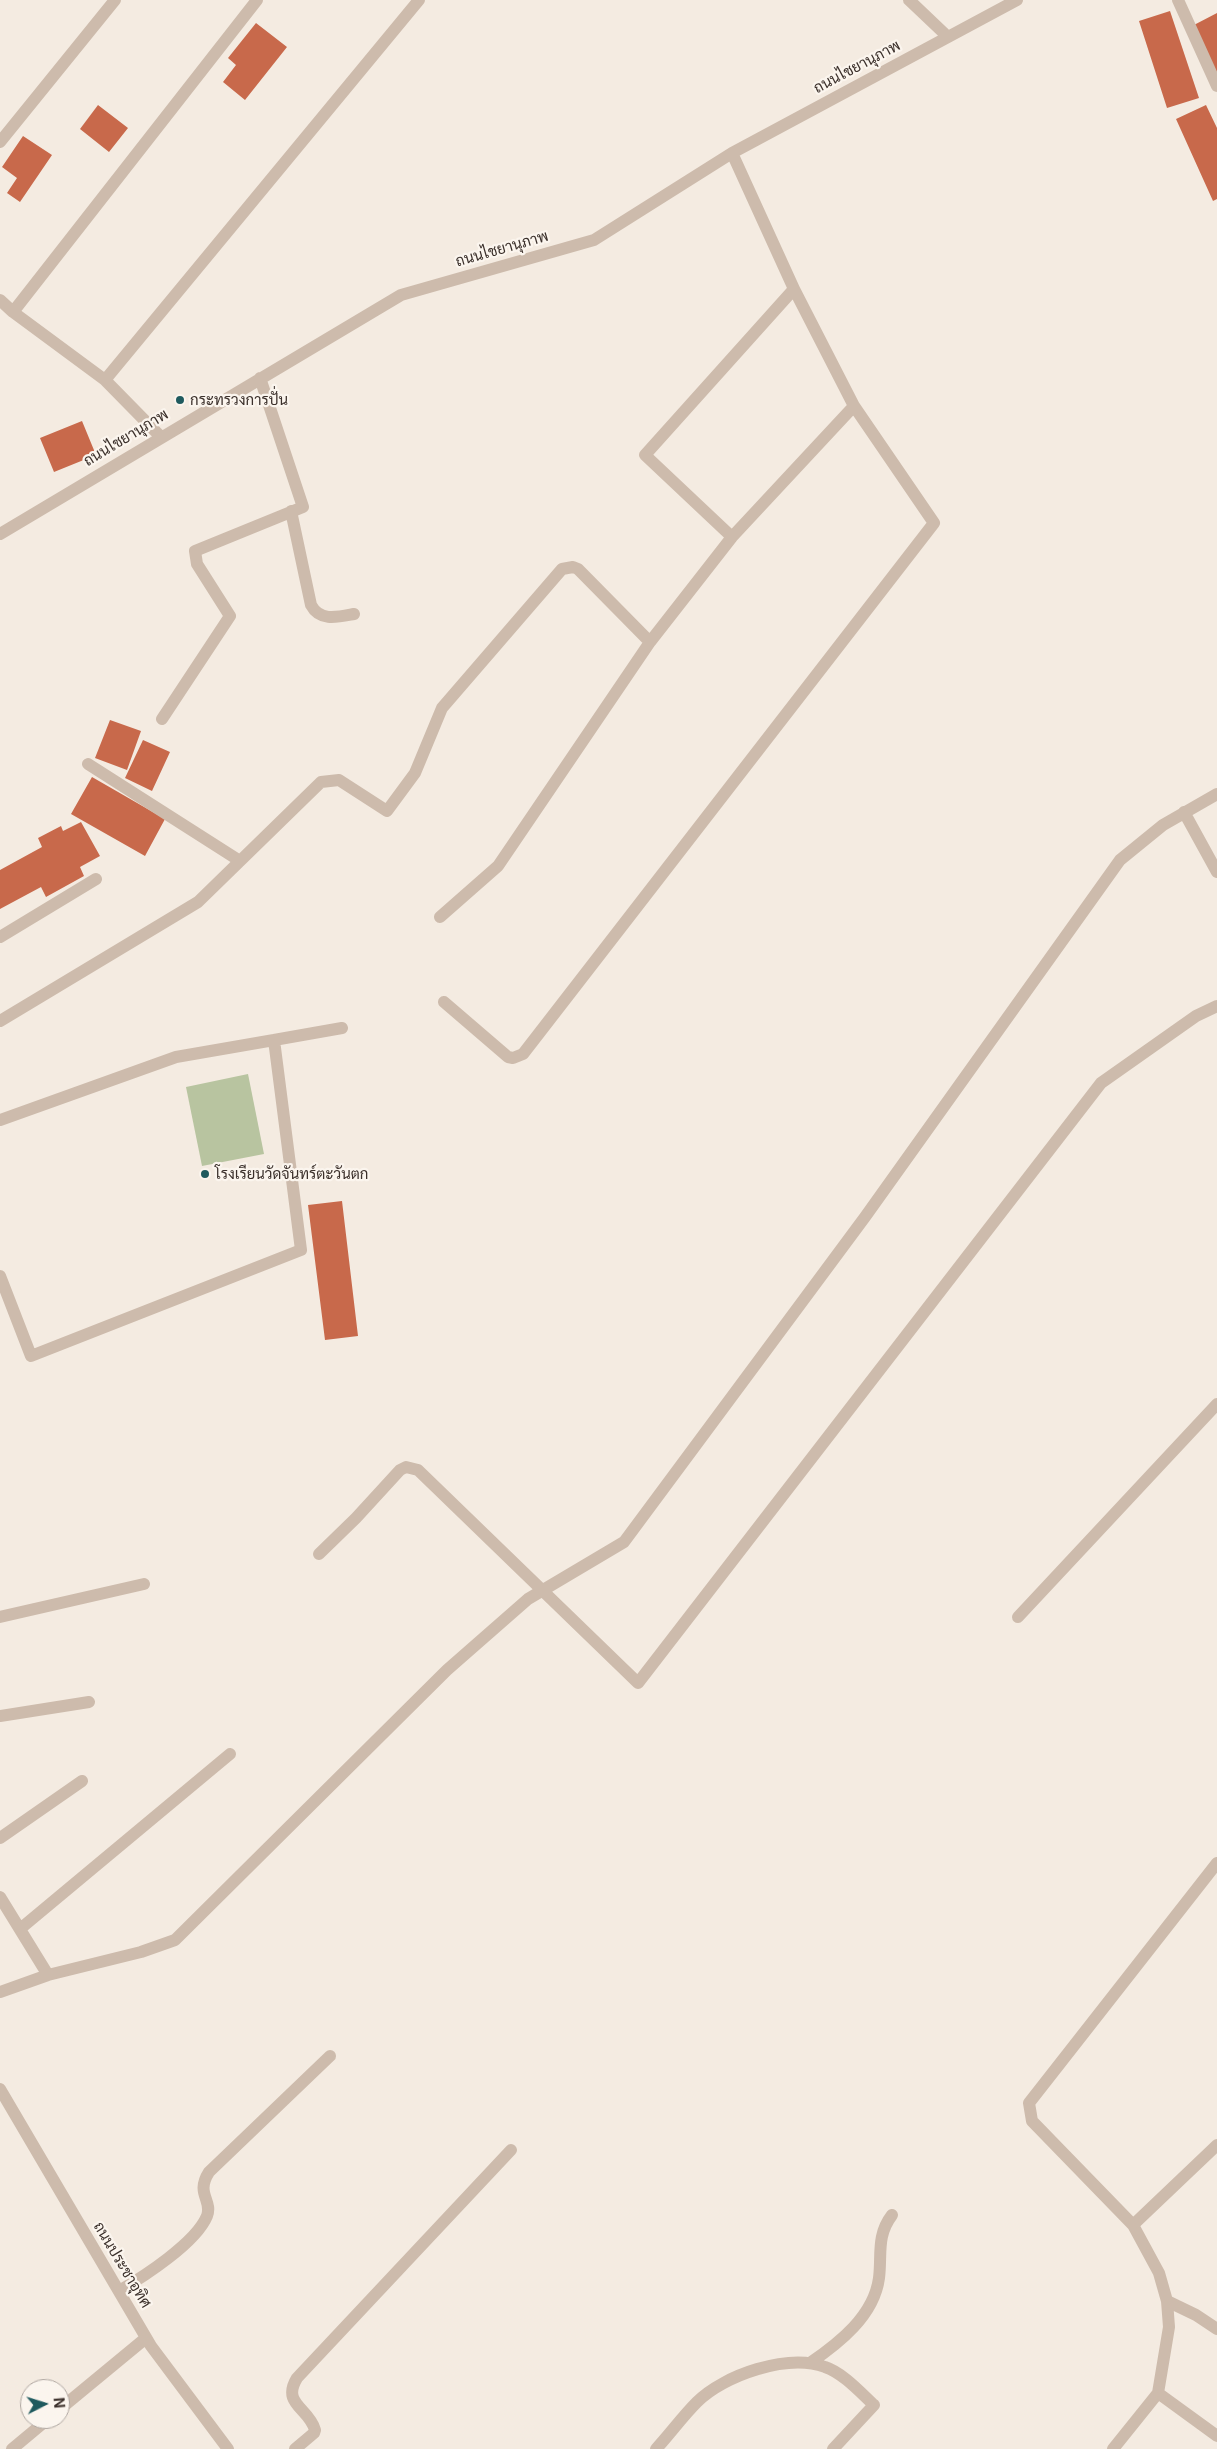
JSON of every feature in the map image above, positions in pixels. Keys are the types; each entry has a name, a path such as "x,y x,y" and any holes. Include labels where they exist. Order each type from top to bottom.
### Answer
{"street":[{"path":"0,142 115,0"},
{"path":"12,312 257,0"},
{"path":"105,380 419,0"},
{"path":"909,0 948,37"},
{"name":"ถนนไชยานุภาพ","path":"0,534 160,436 401,295 594,240 732,153 1017,0"},
{"path":"1178,0 1217,86"},
{"path":"444,1002 508,1058 523,1054 934,523 854,406 794,290 732,153"},
{"path":"732,537 645,456 794,290"},
{"path":"0,300 12,312 105,380 160,436"},
{"path":"162,719 230,616 197,564 195,551 304,507 260,378"},
{"path":"440,917 498,866 650,642 732,537 854,406"},
{"path":"291,512 314,612 325,617 354,614"},
{"path":"0,1021 198,902 321,782 339,780 387,811 415,774 442,708 562,569 572,567 578,569 650,642"},
{"path":"88,764 240,861"},
{"path":"0,1992 48,1975 141,1952 175,1940 448,1670 528,1600 624,1542 865,1217 1120,860 1162,825 1217,794"},
{"path":"1184,812 1217,872"},
{"path":"0,937 96,879"},
{"path":"319,1554 356,1518 400,1470 412,1468 418,1470 638,1682 1102,1083 1196,1016 1217,1006"},
{"path":"0,1120 176,1057 342,1028"},
{"path":"0,1276 30,1356 301,1250 274,1040"},
{"path":"1018,1617 1217,1404"},
{"path":"0,1617 144,1584"},
{"path":"0,1716 89,1702"},
{"path":"20,1929 230,1754"},
{"path":"0,1838 82,1781"},
{"path":"1113,2449 1158,2393 1169,2327 1167,2301 1160,2273 1133,2225 1032,2121 1029,2103 1217,1864"},
{"path":"0,1897 48,1975"},
{"path":"119,2291 154,2270 199,2228 207,2216 203,2182 209,2172 330,2056"},
{"name":"ถนนประชาอุทิศ","path":"0,2089 146,2338 228,2449"},
{"path":"1133,2225 1217,2145"},
{"path":"295,2449 315,2430 292,2398 292,2385 297,2378 512,2150"},
{"path":"810,2363 837,2344 866,2311 876,2292 879,2278 882,2233 892,2215"},
{"path":"1167,2301 1196,2315 1217,2329"},
{"path":"70,2401 146,2338"},
{"path":"656,2449 698,2401 725,2382 766,2367 788,2363 810,2363 826,2367 857,2389 874,2405 834,2449"},
{"path":"1158,2393 1217,2436"},
{"path":"12,2449 36,2429"}],"green space":[{"path":"248,1074 264,1154 202,1166 186,1087"}],"building":[{"path":"1170,11 1199,98 1167,108 1139,21"},
{"path":"1217,13 1217,76 1192,26"},
{"path":"256,23 287,47 245,100 223,82 236,65 228,58"},
{"path":"98,105 128,128 109,152 80,129"},
{"path":"1206,105 1217,128 1217,199 1213,201 1176,119"},
{"path":"23,136 52,155 20,202 7,193 17,178 2,167"},
{"path":"82,421 96,455 54,472 40,438"},
{"path":"110,720 141,731 127,770 95,758"},
{"path":"143,740 170,752 152,791 125,778"},
{"path":"92,777 165,819 145,856 71,814"},
{"path":"81,822 100,856 80,867 84,876 46,897 41,887 0,909 0,870 42,847 38,838 61,826 63,831"},
{"path":"342,1201 358,1336 325,1340 308,1205"}],"place":[{"name":"กระทรวงการปั่น","path":"180,400"},
{"name":"โรงเรียนวัดจันทร์ตะวันตก","path":"205,1174"}]}
